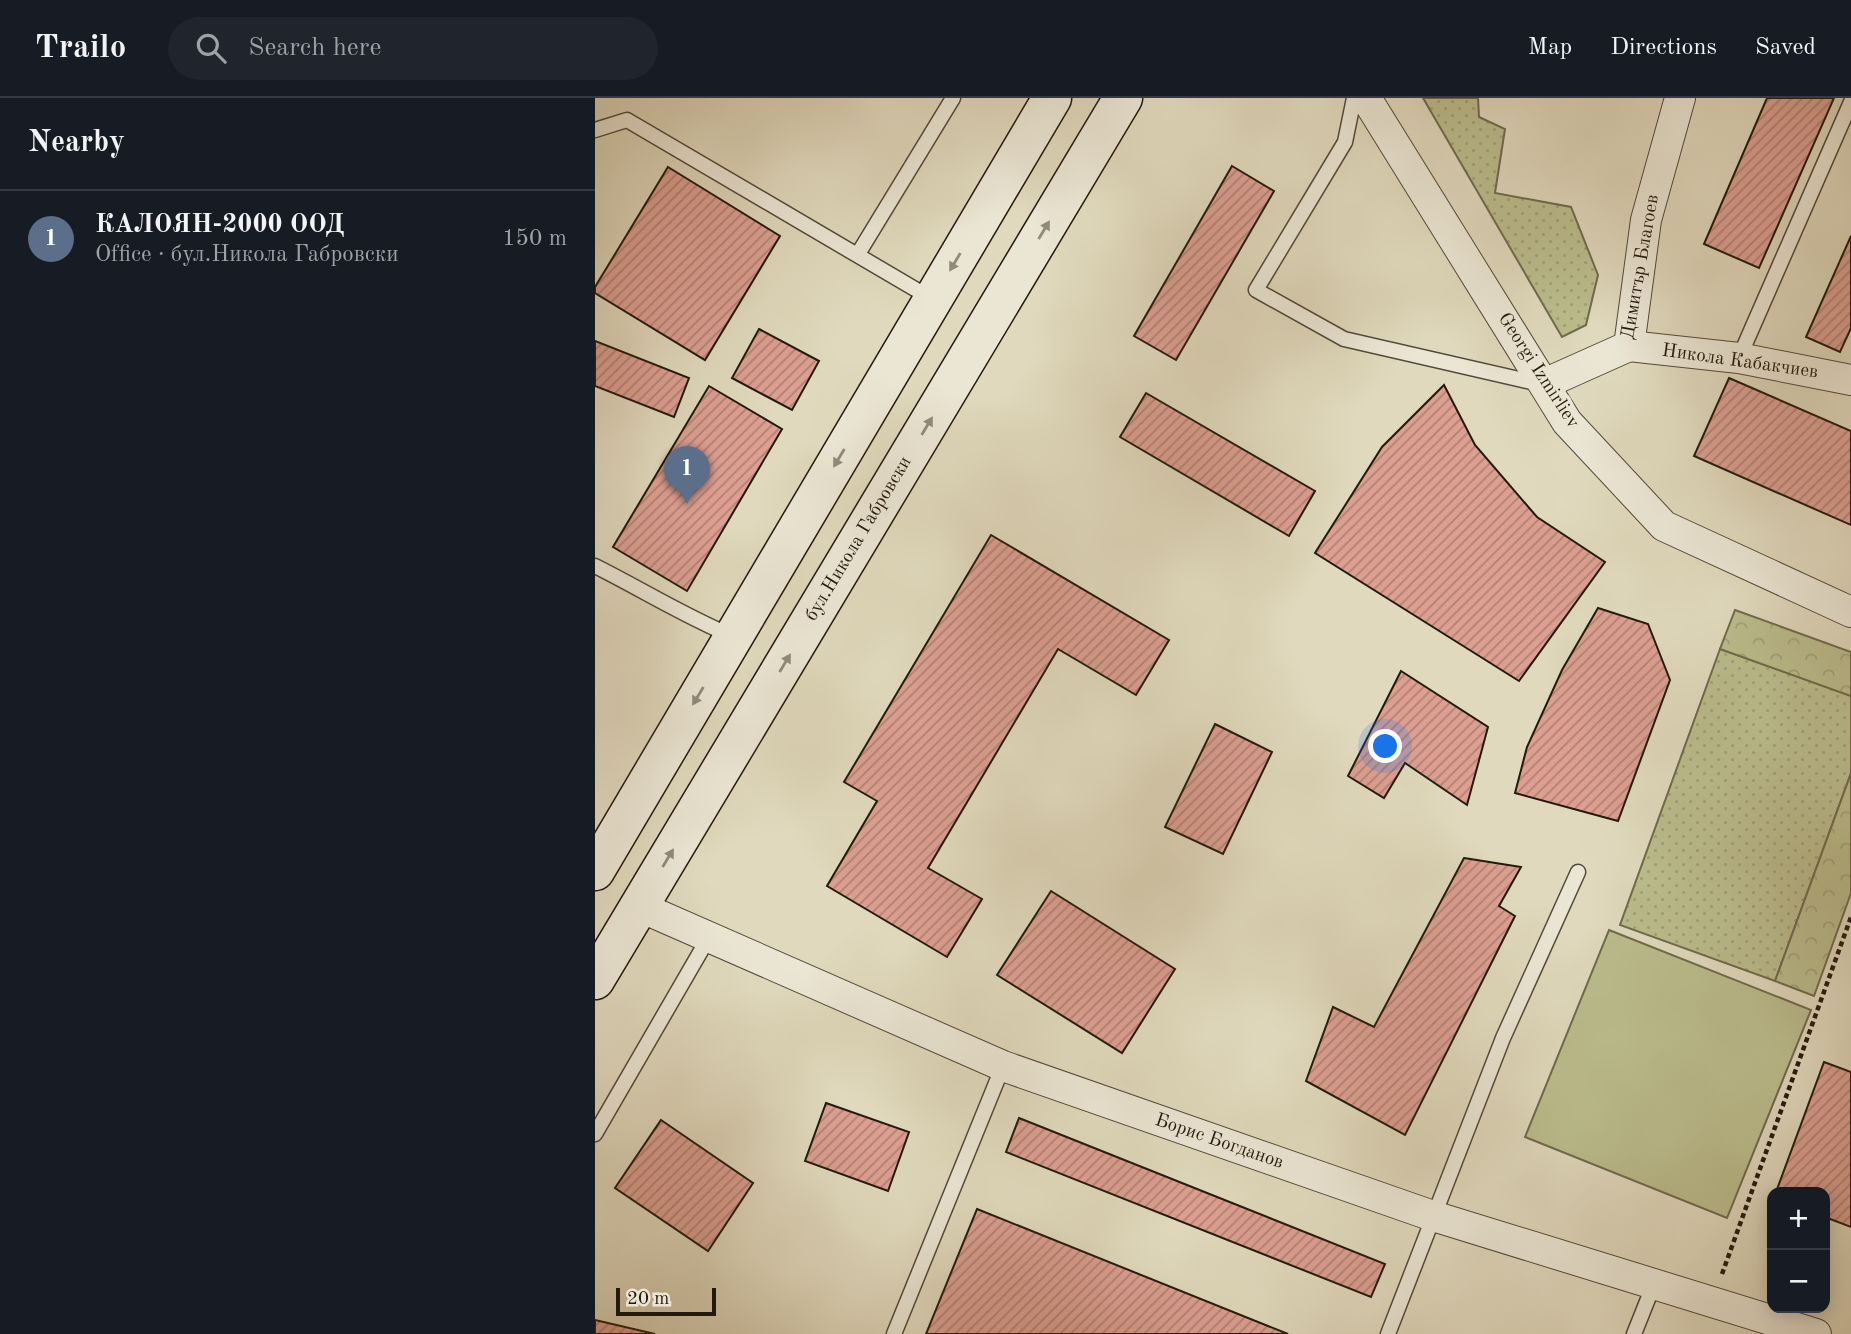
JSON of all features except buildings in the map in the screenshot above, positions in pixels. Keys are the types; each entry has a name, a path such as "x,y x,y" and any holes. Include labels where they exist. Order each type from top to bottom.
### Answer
{"street":[{"path":"595,871 1052,98"},
{"name":"бул.Никола Габровски","path":"595,980 1123,98"},
{"name":"Georgi Izmirliev","path":"1366,98 1567,422 1664,526 1851,612"},
{"name":"Димитър Благоев","path":"1544,384 1629,346 1646,220 1680,98"},
{"name":"Никола Кабакчиев","path":"1629,346 1739,358 1851,378"},
{"name":"Борис Богданов","path":"639,906 1003,1066 1433,1216 1816,1334"}],"lane":[{"path":"858,254 953,98"},
{"path":"1354,98 1345,142 1256,290 1344,339 1544,384"},
{"path":"1739,358 1851,102"},
{"path":"595,130 627,120 933,299"},
{"path":"595,566 657,597 688,618 734,636"},
{"path":"1388,1334 1503,1038 1578,872"},
{"path":"595,1134 709,937"},
{"path":"894,1334 1003,1066"},
{"path":"1634,1334 1654,1284"}],"path":[{"path":"1713,1302 1851,917"}],"green space":[{"path":"1423,98 1478,98 1479,117 1505,129 1495,193 1571,207 1598,275 1586,325 1562,337"},
{"path":"1735,610 1851,652 1851,696 1720,649"},
{"path":"1720,649 1851,696 1851,773 1775,981 1620,925"},
{"path":"1851,773 1851,893 1814,996 1775,981"},
{"path":"1609,930 1811,1010 1727,1218 1525,1137"}],"place":[{"name":"КАЛОЯН-2000 ООД","path":"687,504"}]}
